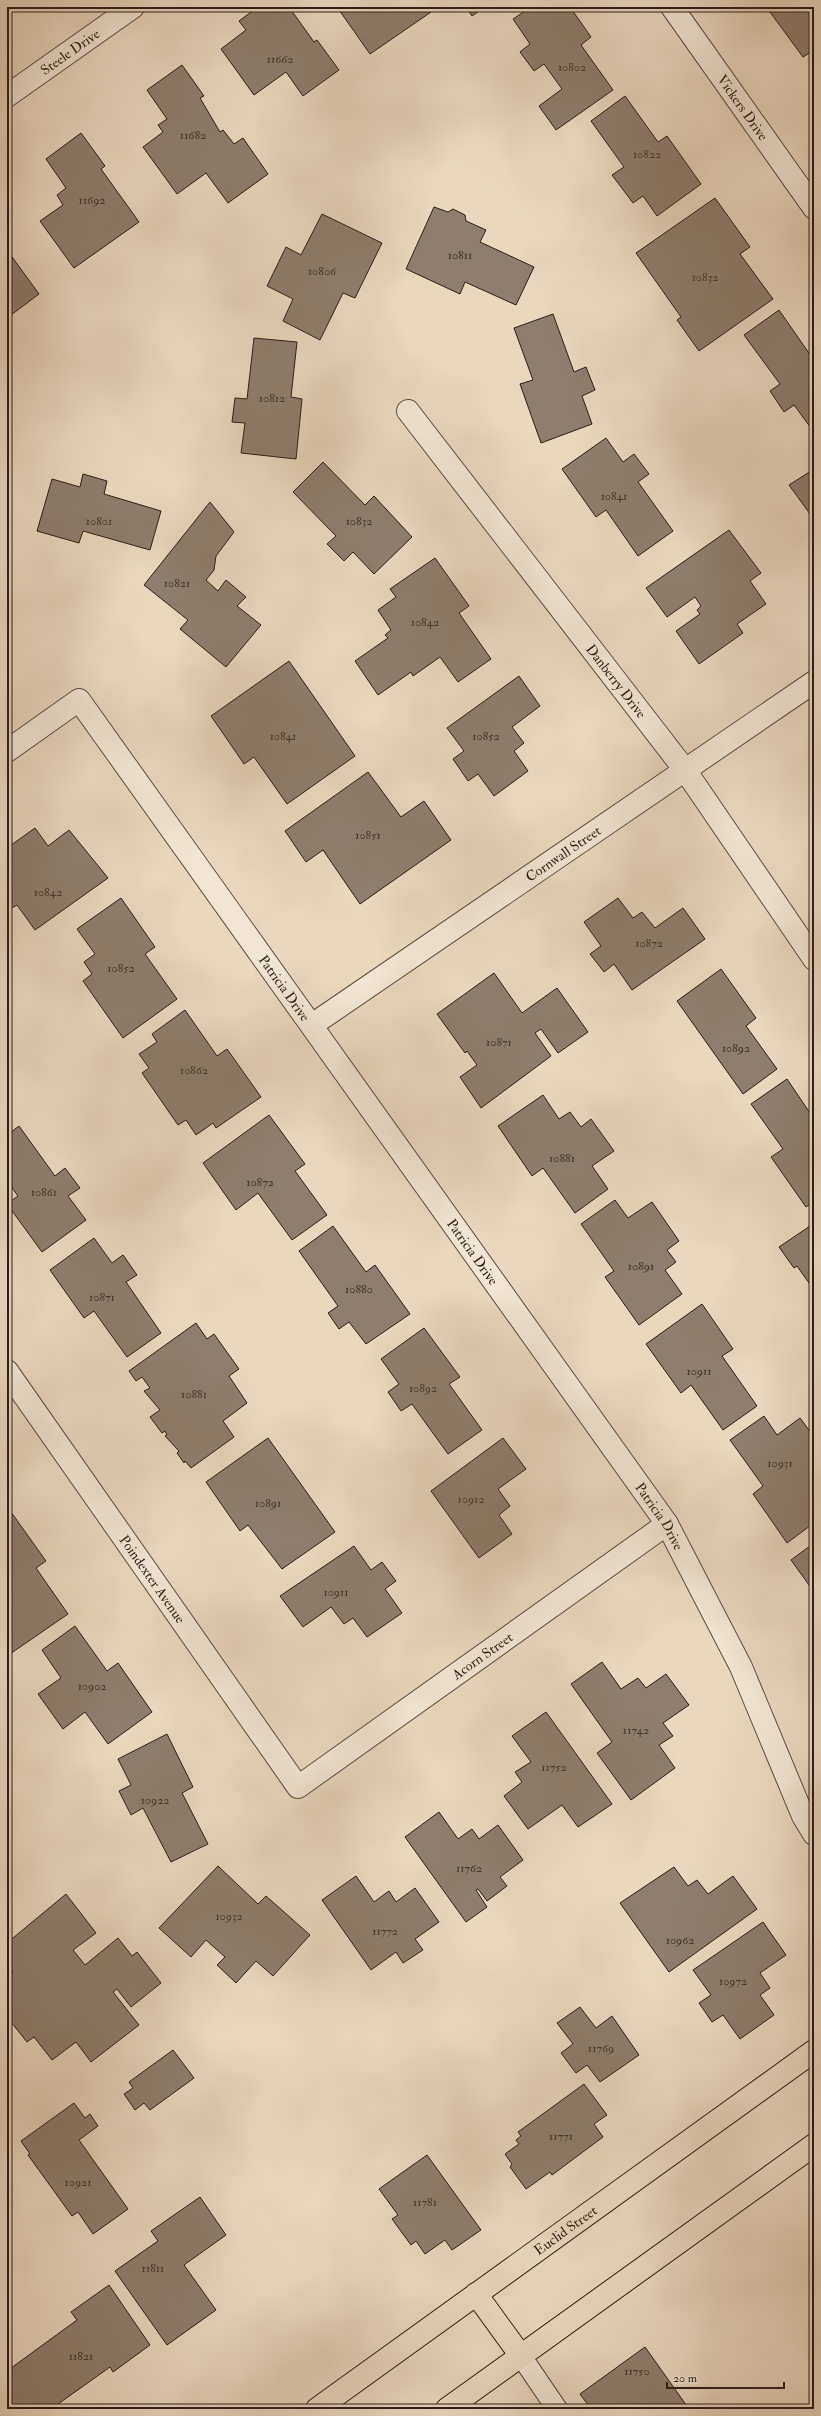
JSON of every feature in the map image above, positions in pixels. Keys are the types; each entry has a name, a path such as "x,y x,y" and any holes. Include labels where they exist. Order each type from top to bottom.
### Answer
{"main road":[{"name":"Euclid Street","path":"317,2409 814,2051"},
{"path":"452,2408 521,2356 814,2145"},
{"path":"476,2294 521,2356"}],"street":[{"name":"Steele Drive","path":"7,96 133,7"},
{"name":"Vickers Drive","path":"672,7 814,208"},
{"name":"Danberry Drive","path":"408,411 685,770 814,959"},
{"name":"Cornwall Street","path":"312,1025 814,682"},
{"name":"Patricia Drive","path":"7,751 79,700 667,1524 741,1667 803,1816 814,1834"},
{"name":"Poindexter Avenue","path":"7,1371 298,1787"},
{"name":"Acorn Street","path":"298,1787 667,1524"}],"lane":[{"path":"521,2356 557,2409"}],"building":[{"path":"258,7 289,7 314,42 317,40 339,70 303,96 286,72 254,95 221,49 246,30 239,21"},
{"path":"337,7 427,7 431,12 370,54"},
{"path":"466,7 485,7 472,16"},
{"path":"531,7 570,7 591,37 581,45 613,90 556,130 539,106 562,89 544,64 534,71 520,52 530,44 513,19"},
{"path":"814,7 814,50 803,57 767,8"},
{"path":"182,65 204,96 200,98 220,132 223,130 234,144 243,138 268,174 228,203 206,173 177,194 143,147 163,132 158,125 167,119 147,90"},
{"path":"625,96 658,142 667,136 701,184 657,216 643,196 633,203 612,175 624,167 591,121"},
{"path":"81,133 105,166 101,169 139,222 74,268 40,221 63,205 57,195 66,188 46,159"},
{"path":"715,198 750,247 740,254 773,299 699,351 677,320 681,317 636,253"},
{"path":"434,207 448,212 453,209 465,215 466,221 486,230 480,242 534,267 516,305 465,282 460,294 406,269"},
{"path":"322,214 382,243 355,298 343,293 320,340 283,321 293,299 267,286 286,247 301,255"},
{"path":"7,250 39,294 7,318"},
{"path":"779,310 811,356 814,354 814,426 811,428 794,405 784,412 770,391 780,384 744,335"},
{"path":"553,314 574,372 586,367 595,390 582,396 592,424 541,443 520,384 533,380 514,328"},
{"path":"254,338 297,342 291,397 302,399 296,459 241,453 245,423 232,422 235,398 247,399"},
{"path":"606,438 623,462 634,454 649,474 638,482 673,531 638,556 606,510 596,517 562,469"},
{"path":"323,462 365,505 374,496 412,537 374,574 353,552 344,561 327,544 336,536 293,492"},
{"path":"814,469 814,515 812,513 810,514 789,485"},
{"path":"83,474 107,481 104,494 161,511 150,550 83,531 79,543 37,531 52,479 80,487"},
{"path":"210,502 234,532 216,556 214,570 206,580 218,591 226,580 246,597 237,606 261,625 226,667 180,629 188,620 144,585"},
{"path":"729,530 761,573 750,581 766,604 737,624 743,633 699,664 676,631 700,614 697,610 701,606 695,597 667,617 646,588"},
{"path":"435,558 469,606 459,613 491,659 458,682 440,657 413,676 411,672 378,695 355,661 388,638 385,635 391,630 378,610 396,597 390,589"},
{"path":"289,661 355,756 287,804 254,757 244,764 211,716"},
{"path":"519,676 540,706 512,727 524,743 514,751 528,771 494,796 478,774 468,781 453,759 464,751 447,728"},
{"path":"368,772 401,817 424,801 451,840 360,904 323,850 306,862 285,831"},
{"path":"35,828 48,846 69,830 108,878 35,930 17,905 7,911 7,848"},
{"path":"121,898 155,947 145,954 177,999 123,1038 83,981 92,974 84,962 95,954 77,929"},
{"path":"618,898 633,918 642,912 655,928 683,908 705,939 632,990 614,964 604,972 590,954 601,946 584,922"},
{"path":"721,969 756,1018 746,1026 777,1069 743,1094 677,1001"},
{"path":"494,973 522,1013 557,988 588,1032 558,1053 541,1029 535,1033 551,1056 481,1108 460,1077 477,1065 467,1051 465,1053 437,1014"},
{"path":"185,1010 217,1056 227,1049 261,1097 216,1128 213,1123 196,1135 186,1120 178,1125 142,1073 149,1068 139,1054 157,1042 152,1034"},
{"path":"787,1079 814,1119 814,1201 806,1207 771,1157 783,1149 751,1104"},
{"path":"543,1095 559,1119 570,1112 581,1127 591,1119 614,1151 592,1166 608,1189 575,1213 543,1168 532,1176 498,1126"},
{"path":"269,1115 305,1164 295,1171 327,1215 292,1240 258,1193 236,1210 203,1163"},
{"path":"19,1126 55,1176 65,1168 80,1188 68,1196 86,1220 42,1252 7,1204 18,1196 7,1181 7,1135"},
{"path":"615,1200 628,1218 652,1202 679,1241 667,1250 676,1262 665,1270 682,1294 639,1325 605,1277 614,1271 581,1224"},
{"path":"813,1224 814,1290 797,1266 794,1268 779,1247"},
{"path":"333,1226 366,1272 375,1265 410,1314 366,1344 349,1322 339,1329 328,1313 338,1306 299,1251"},
{"path":"94,1238 112,1263 123,1255 137,1275 126,1282 161,1333 127,1357 94,1311 84,1318 50,1270"},
{"path":"702,1304 733,1349 722,1356 757,1406 723,1430 691,1385 681,1393 646,1344"},
{"path":"196,1323 207,1339 214,1334 239,1369 229,1376 247,1403 223,1421 234,1437 191,1468 185,1461 184,1463 177,1453 179,1451 165,1436 167,1435 165,1431 162,1433 150,1417 160,1410 144,1391 150,1388 142,1377 136,1381 129,1371"},
{"path":"424,1328 460,1377 449,1384 482,1430 448,1454 412,1404 401,1411 388,1392 399,1384 381,1359"},
{"path":"764,1416 777,1435 800,1418 814,1437 814,1523 787,1543 753,1494 763,1486 730,1440"},
{"path":"268,1438 335,1532 282,1569 248,1525 240,1531 206,1482"},
{"path":"503,1438 526,1469 498,1489 510,1506 499,1515 512,1534 479,1558 431,1491"},
{"path":"11,1512 46,1561 36,1568 68,1614 7,1656 7,1515"},
{"path":"814,1543 814,1592 791,1560"},
{"path":"354,1546 371,1570 382,1562 396,1581 385,1589 402,1613 367,1637 353,1618 344,1624 331,1607 303,1627 280,1596"},
{"path":"75,1626 107,1671 118,1663 152,1712 108,1744 85,1712 63,1729 38,1694 61,1678 42,1650"},
{"path":"602,1662 621,1689 638,1678 646,1688 666,1674 689,1705 663,1723 673,1736 659,1745 675,1768 631,1800 597,1753 612,1742 571,1684"},
{"path":"546,1712 612,1804 578,1827 562,1805 528,1829 504,1796 522,1782 515,1772 531,1762 512,1736"},
{"path":"167,1734 193,1787 182,1793 208,1844 171,1862 143,1808 131,1815 119,1791 131,1785 118,1759"},
{"path":"439,1812 458,1839 472,1829 479,1839 498,1825 523,1860 500,1877 507,1886 487,1901 478,1889 476,1890 487,1907 466,1922 405,1837"},
{"path":"218,1866 258,1904 266,1896 310,1935 273,1976 256,1961 236,1983 217,1965 225,1957 206,1940 191,1957 159,1928"},
{"path":"674,1867 688,1886 697,1880 708,1894 733,1876 757,1909 669,1972 620,1903"},
{"path":"356,1876 374,1902 389,1891 396,1902 415,1888 439,1922 415,1939 423,1950 403,1963 396,1952 371,1970 322,1900"},
{"path":"66,1894 96,1933 73,1950 85,1965 118,1938 132,1956 137,1952 161,1983 131,2007 117,1989 113,1992 139,2025 91,2062 76,2042 52,2060 34,2037 27,2042 7,2017 7,1977 13,1972 10,1968 7,1971 7,1943"},
{"path":"763,1922 786,1955 760,1973 770,1988 760,1995 774,2015 740,2039 723,2015 712,2022 699,2003 711,1995 693,1970"},
{"path":"580,2007 596,2028 612,2016 639,2055 600,2082 587,2065 576,2073 561,2053 573,2044 557,2023"},
{"path":"173,2050 194,2078 150,2110 144,2103 135,2110 124,2094 133,2088 129,2082"},
{"path":"584,2084 607,2115 594,2124 603,2137 552,2175 550,2172 526,2189 510,2167 512,2164 505,2154 519,2144 516,2140 521,2136 518,2132"},
{"path":"74,2103 85,2118 90,2114 98,2126 79,2140 128,2209 93,2234 78,2212 72,2216 28,2155 30,2154 21,2141"},
{"path":"427,2155 481,2230 452,2250 445,2240 425,2254 416,2241 411,2245 392,2219 398,2215 379,2189"},
{"path":"200,2197 226,2235 184,2265 216,2310 167,2345 115,2271 158,2241 151,2231"},
{"path":"109,2285 150,2345 113,2372 110,2367 51,2409 7,2409 7,2371 77,2320 71,2312"},
{"path":"645,2347 689,2409 591,2409 580,2394"}]}
